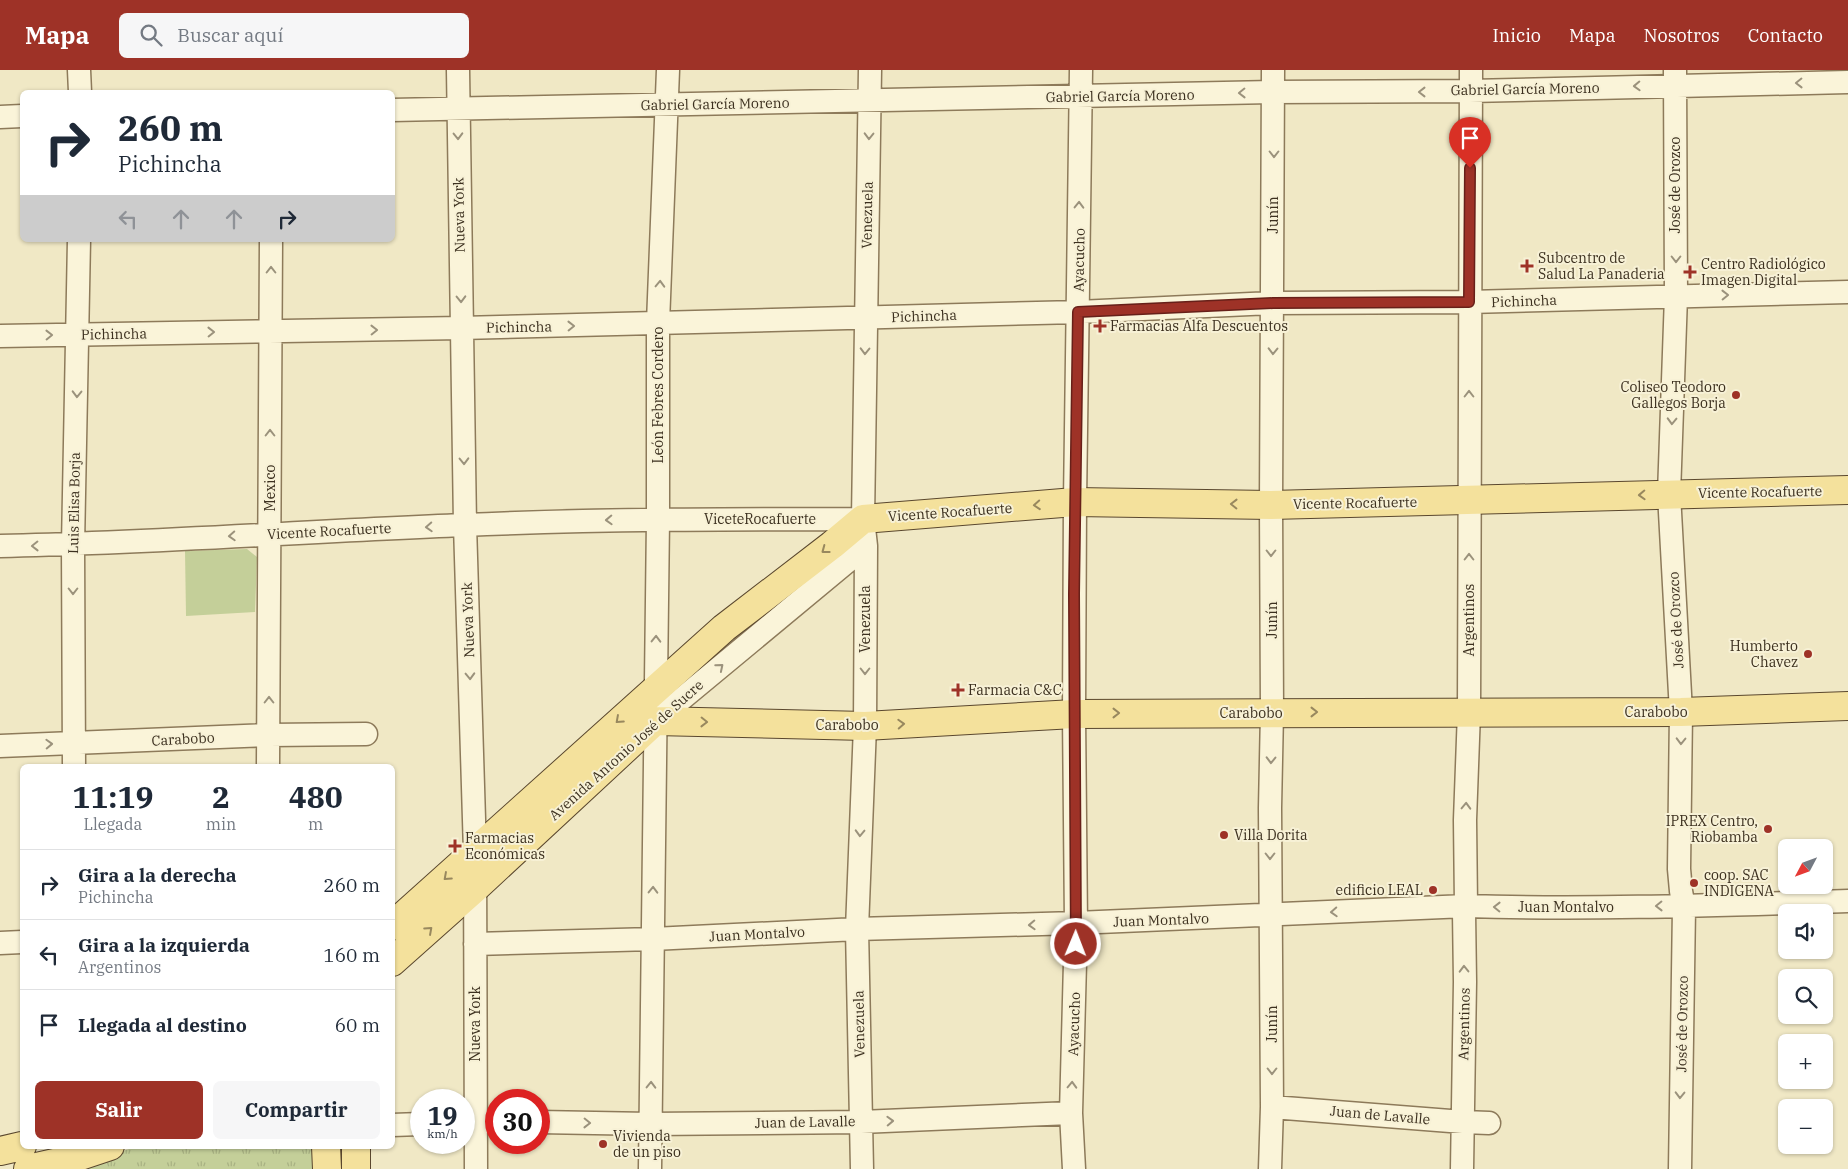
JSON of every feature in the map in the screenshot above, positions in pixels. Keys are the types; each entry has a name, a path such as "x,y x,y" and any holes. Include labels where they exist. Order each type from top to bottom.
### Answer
{"main road":[{"name":"Vicente Rocafuerte","path":"863,519 1075,502 1271,505 1848,490"},
{"name":"Avenida Antonio José de Sucre","path":"395,923 724,628 863,519"},
{"name":"Carabobo","path":"655,721 865,726 1074,714 1681,712 1848,706"},
{"name":"Avenida Antonio José de Sucre","path":"395,959 474,889 655,721"},
{"path":"0,1151 20,1146"},
{"path":"28,1169 73,1165 104,1149"},
{"path":"326,1149 327,1169"},
{"path":"356,1149 356,1169"}],"street":[{"path":"79,70 80,90"},
{"name":"Nueva York","path":"458,70 457,109 465,525 475,852 478,1122 476,1169"},
{"name":"León Febres Cordero","path":"650,1169 658,519 658,323 668,70"},
{"name":"Venezuela","path":"862,1169 857,929 865,726 866,546 863,519 870,70"},
{"name":"Ayacucho","path":"1074,1169 1071,1113 1076,923 1074,714 1080,70"},
{"name":"Junín","path":"1270,1169 1272,1107 1270,915 1274,70"},
{"name":"Gabriel García Moreno","path":"395,110 1274,92 1471,81 1675,78 1848,82"},
{"name":"José de Orozco","path":"1675,78 1676,296 1669,494 1681,712 1679,869 1680,890 1684,906 1680,1169"},
{"name":"Argentinos","path":"1462,1169 1464,912 1466,906 1465,820 1469,712 1471,81"},
{"path":"0,117 20,116"},
{"name":"Luis Elisa Borja","path":"74,764 73,545 79,242"},
{"name":"Mexico","path":"268,764 271,242"},
{"name":"Pichincha","path":"0,336 461,328 1078,312 1273,303 1469,302 1848,292"},
{"name":"ViceteRocafuerte","path":"658,519 863,519"},
{"name":"Vicente Rocafuerte","path":"0,546 73,545 465,525 658,519"},
{"name":"Avenida Antonio José de Sucre","path":"655,721 866,546"},
{"name":"Carabobo","path":"0,746 268,735 366,734"},
{"name":"Juan Montalvo","path":"475,944 652,939 857,929 1076,923 1466,906 1521,908 1684,906 1848,901"},
{"path":"0,943 20,942"},
{"name":"Juan de Lavalle","path":"1272,1107 1489,1123"},
{"name":"Juan de Lavalle","path":"550,1122 650,1124 861,1122 1071,1113"},
{"path":"395,1125 410,1124"}],"green space":[{"path":"247,549 257,557 255,612 186,616 185,551"},
{"path":"129,1149 318,1149 318,1169 87,1169 83,1166 90,1161"}],"place":[{"name":"Subcentro de Salud La Panaderia","path":"1527,266"},
{"name":"Centro Radiológico Imagen Digital","path":"1690,272"},
{"name":"Farmacias Alfa Descuentos","path":"1100,326"},
{"name":"Coliseo Teodoro Gallegos Borja","path":"1736,395"},
{"name":"Humberto Chavez","path":"1808,654"},
{"name":"Farmacia C&C","path":"958,690"},
{"name":"IPREX Centro, Riobamba","path":"1768,829"},
{"name":"Villa Dorita","path":"1224,835"},
{"name":"Farmacias Económicas","path":"455,846"},
{"name":"coop. SAC INDIGENA","path":"1694,883"},
{"name":"edificio LEAL","path":"1433,890"},
{"name":"Vivienda de un piso","path":"603,1144"}],"route":[{"path":"1076,944 1074,594 1078,312 1273,303 1469,302 1470,168"}]}
